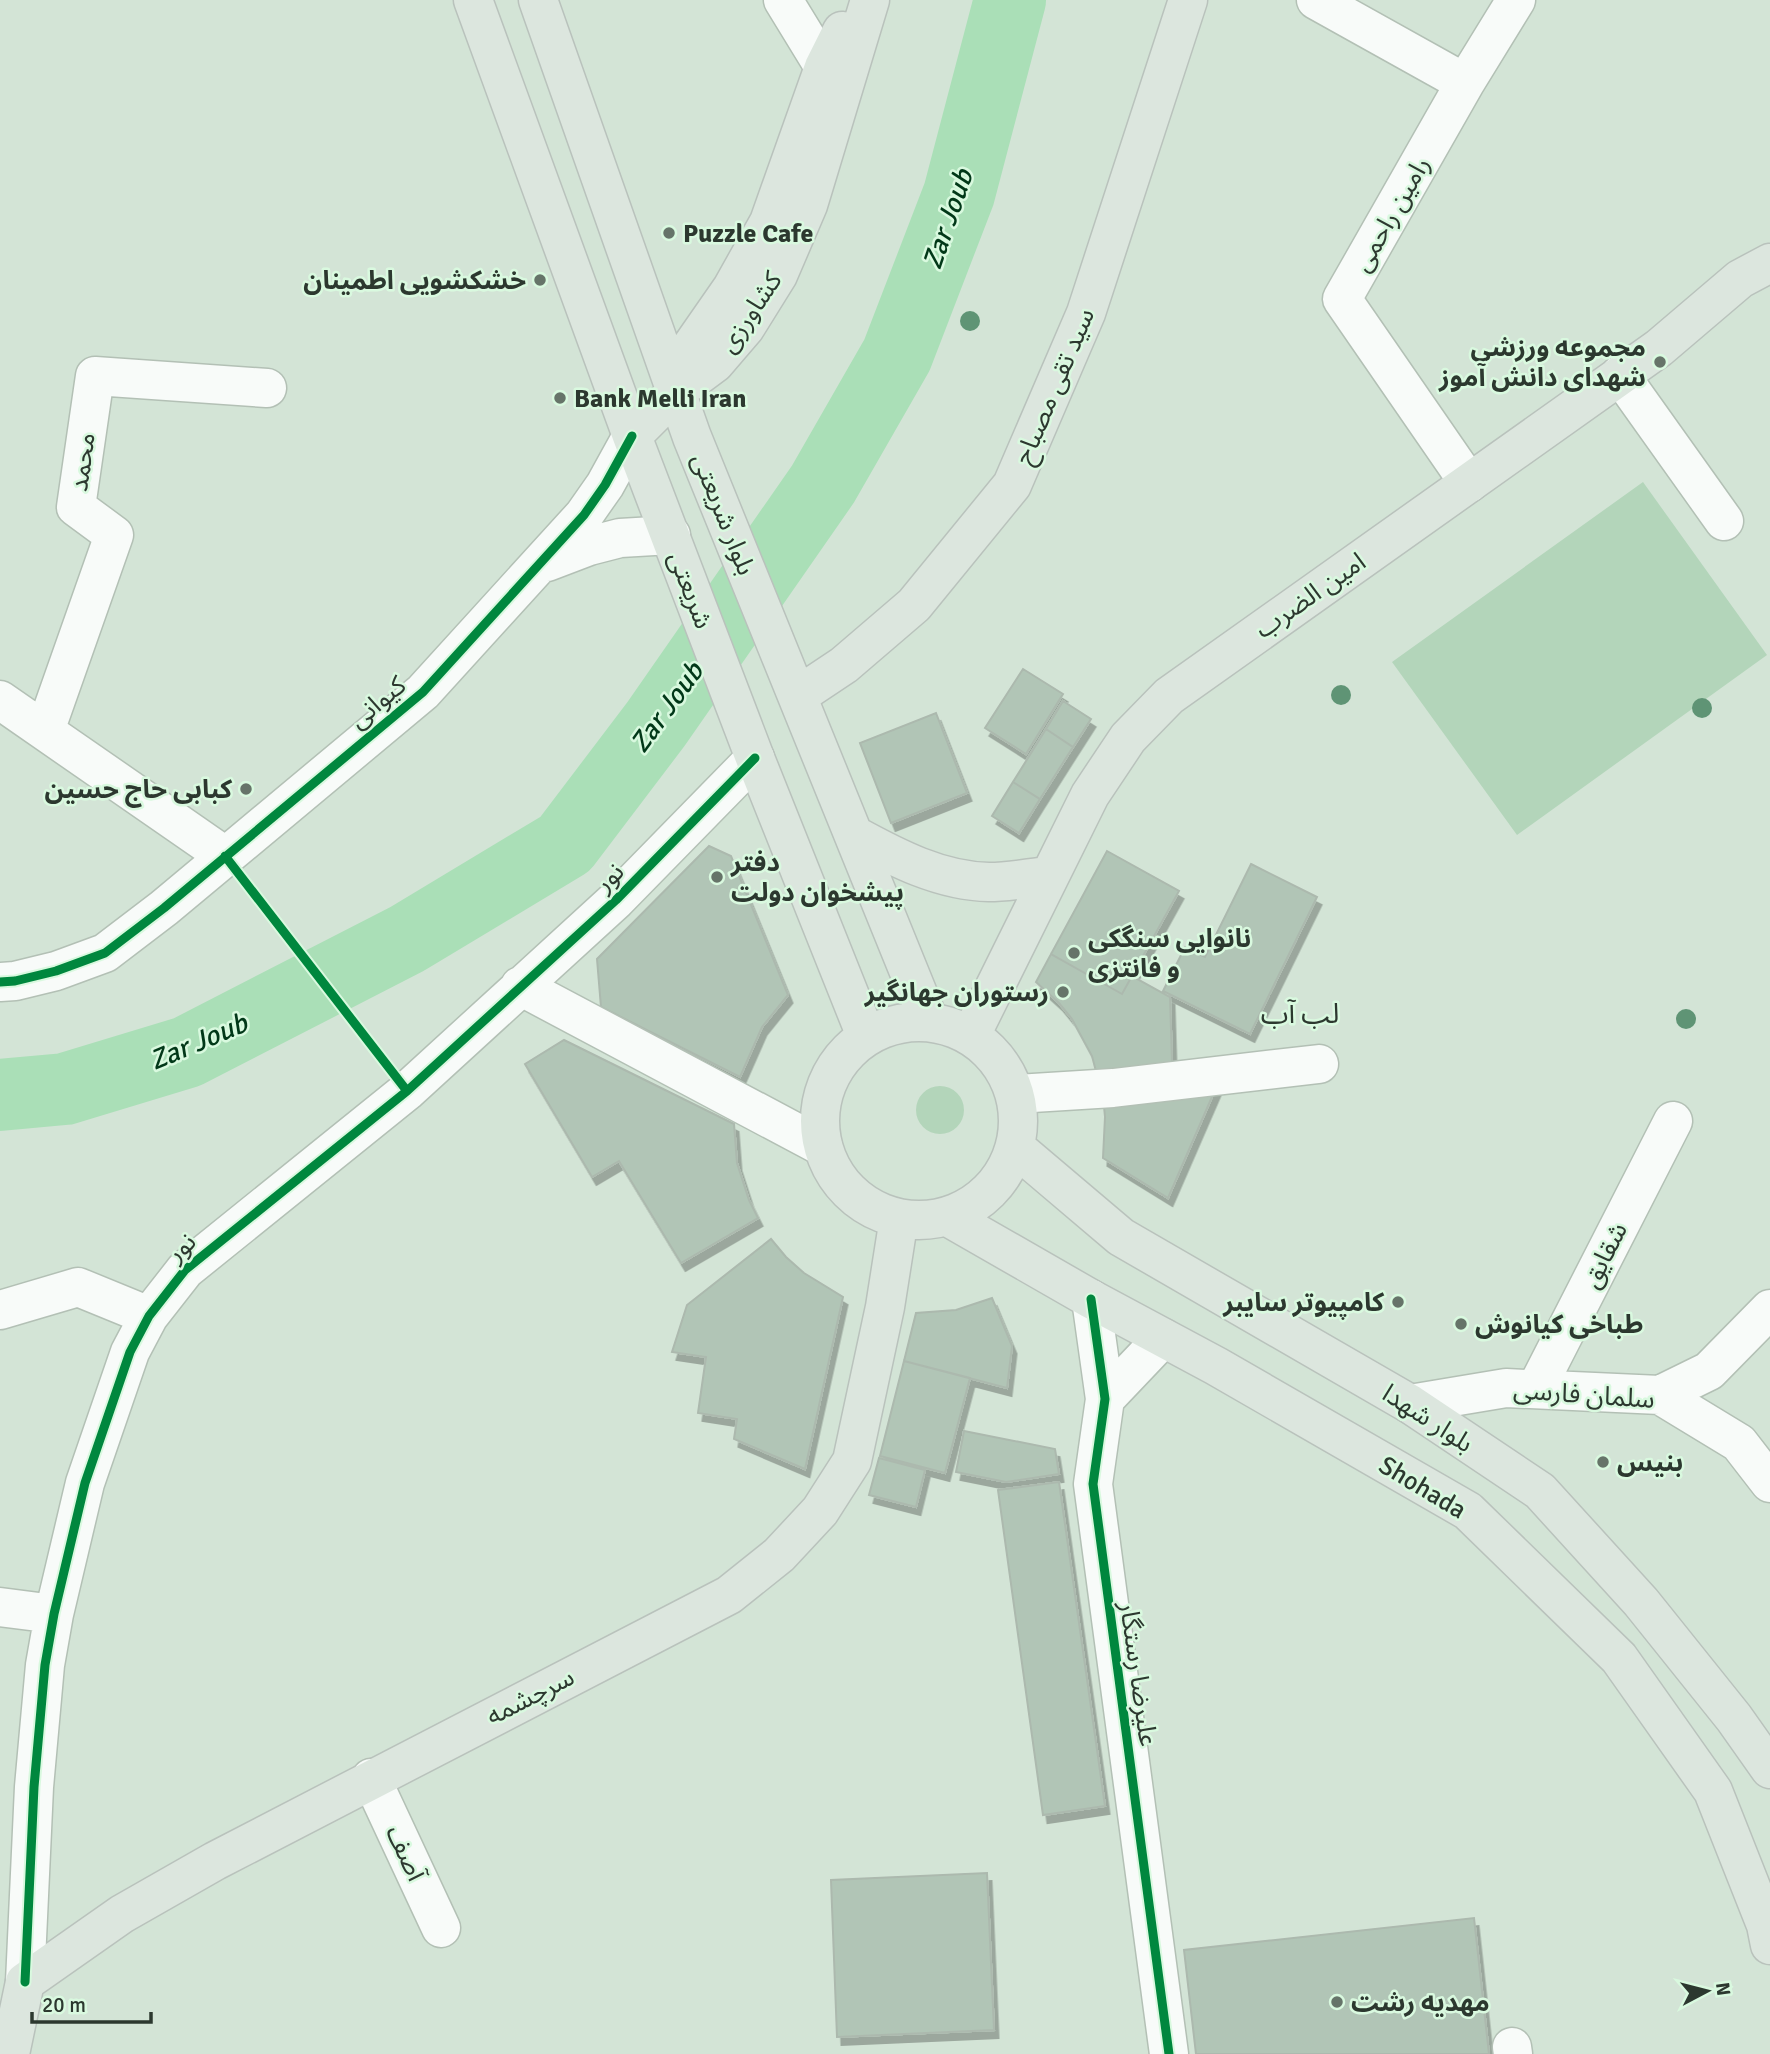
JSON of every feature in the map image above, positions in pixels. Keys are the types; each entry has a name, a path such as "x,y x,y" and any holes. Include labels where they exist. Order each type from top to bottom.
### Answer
{"main road":[{"path":"474,0 632,436 671,535"},
{"name":"بلوار شریعتی","path":"538,0 692,437 929,1021"},
{"name":"کشاورزی","path":"676,393 691,347 732,288 769,222 824,67 859,0"},
{"name":"کشاورزی","path":"676,393 715,363 745,328 778,275 808,205 870,0"},
{"name":"سید تقی مصباح","path":"793,682 844,666 914,605 1012,485 1086,313 1188,0"},
{"name":"امین الضرب","path":"971,1034 1090,795 1128,738 1168,696 1659,348 1740,279 1770,263"},
{"path":"632,436 676,393"},
{"name":"شریعتی","path":"671,535 755,758"},
{"path":"755,758 866,1036"},
{"path":"854,835 901,861 952,877 988,882 1049,876"},
{"path":"907,1021 929,1021 971,1034 999,1060 1016,1094 1019,1121 1016,1148 1001,1178 978,1202 948,1217 914,1220 884,1214 857,1199 836,1175 823,1147 820,1115 826,1084 842,1057 866,1036 886,1026 907,1021"},
{"name":"بلوار شهدا","path":"1016,1148 1121,1237 1409,1404 1540,1491 1642,1602 1734,1718 1770,1769"},
{"name":"Shohada","path":"948,1217 1091,1299 1216,1366 1468,1511 1619,1658 1713,1791 1766,1925 1770,1945"},
{"name":"سرچشمه","path":"25,1982 122,1914 215,1861 729,1595 779,1555 820,1511 852,1461 885,1307 899,1218"},
{"path":"10,2054 25,1982"}],"street":[{"path":"783,0 824,67"},
{"path":"1316,0 1465,83 1516,0"},
{"name":"رامین راحمی","path":"1465,83 1342,299 1469,483"},
{"path":"1620,375 1724,521"},
{"name":"محمد","path":"45,731 114,535 76,507 95,376 267,388"},
{"name":"کیوانی","path":"0,982 56,971 105,953 164,908 423,692 584,515 605,485 632,436"},
{"path":"541,564 620,538 671,535"},
{"path":"0,700 225,856"},
{"name":"نور","path":"25,1982 34,1787 45,1665 54,1614 85,1483 130,1352 149,1315 193,1262 407,1091 617,900 755,758"},
{"path":"520,986 823,1147"},
{"path":"1016,1094 1113,1088 1319,1064"},
{"name":"شقایق","path":"1536,1389 1673,1121"},
{"path":"0,1310 78,1287 149,1315"},
{"name":"علیرضا رستگار","path":"1091,1299 1105,1399 1093,1484 1169,2054"},
{"path":"1660,1395 1709,1371 1770,1309"},
{"path":"1105,1399 1163,1338"},
{"name":"سلمان فارسی","path":"1409,1404 1506,1388 1660,1395 1739,1443 1770,1483"},
{"path":"0,1607 54,1614"},
{"name":"آصف","path":"371,1778 441,1928"}],"green space":[{"path":"1643,482 1767,655 1517,835 1392,662"},
{"path":"940,1086 957,1093 964,1110 957,1127 940,1134 923,1127 916,1110 923,1093"}],"building":[{"path":"1023,669 1063,694 1026,754 985,728"},
{"path":"1063,701 1091,719 1073,747 1046,729"},
{"path":"936,713 967,793 891,823 860,743"},
{"path":"1046,729 1073,747 1040,799 1013,782"},
{"path":"1013,782 1040,799 1019,833 992,816"},
{"path":"709,846 731,856 788,995 762,1027 740,1077 601,1007 597,959"},
{"path":"1107,851 1179,891 1122,994 1051,954"},
{"path":"1251,864 1317,897 1250,1034 1163,991 1185,947 1205,957"},
{"path":"1051,954 1122,994 1132,976 1170,997 1172,1062 1098,1079 1092,1056 1072,1019 1036,982"},
{"path":"564,1040 734,1124 737,1163 758,1218 681,1263 619,1161 592,1177 525,1064"},
{"path":"1218,1083 1168,1198 1103,1158 1103,1096"},
{"path":"771,1239 804,1273 843,1297 805,1469 734,1439 737,1419 698,1413 706,1357 672,1352 687,1305"},
{"path":"992,1298 1012,1346 1007,1388 904,1361 916,1313 956,1310"},
{"path":"904,1361 970,1378 945,1473 880,1456"},
{"path":"964,1431 1055,1449 1059,1474 1006,1482 956,1472"},
{"path":"879,1458 925,1470 916,1507 869,1495"},
{"path":"1059,1482 1105,1806 1043,1815 998,1490"},
{"path":"987,1873 994,2030 837,2037 831,1880"},
{"name":"مهدیه رشت","path":"1474,1918 1489,2054 1196,2054 1184,1950"}],"waterway":[{"name":"Zar Joub","path":"0,1095 65,1089 187,1052 407,939 565,844 656,724 823,484 897,355 959,194 1010,0"}],"cycle path":[{"path":"0,982 56,971 105,953 164,908 423,692 584,515 605,485 632,436"},
{"path":"25,1982 34,1787 45,1665 54,1614 85,1483 130,1352 149,1316 185,1270 407,1091 616,900 755,758"},
{"path":"225,856 407,1091"},
{"path":"1091,1299 1105,1399 1093,1484 1169,2054"}],"place":[{"name":"Puzzle Cafe","path":"669,233"},
{"name":"خشکشویی اطمینان","path":"540,280"},
{"name":"مجموعه ورزشی شهدای دانش آموز","path":"1660,362"},
{"name":"Bank Melli Iran","path":"560,398"},
{"name":"کبابی حاج حسین","path":"246,789"},
{"name":"دفتر پیشخوان دولت","path":"717,877"},
{"name":"نانوایی سنگکی و فانتزی","path":"1074,953"},
{"name":"رستوران جهانگیر","path":"1063,992"},
{"name":"کامپیوتر سایبر","path":"1398,1302"},
{"name":"طباخی کیانوش","path":"1461,1324"},
{"name":"بنیس","path":"1603,1462"},
{"name":"مهدیه رشت","path":"1337,2002"}],"district":[{"name":"لب آب","path":"1300,1013"}]}
